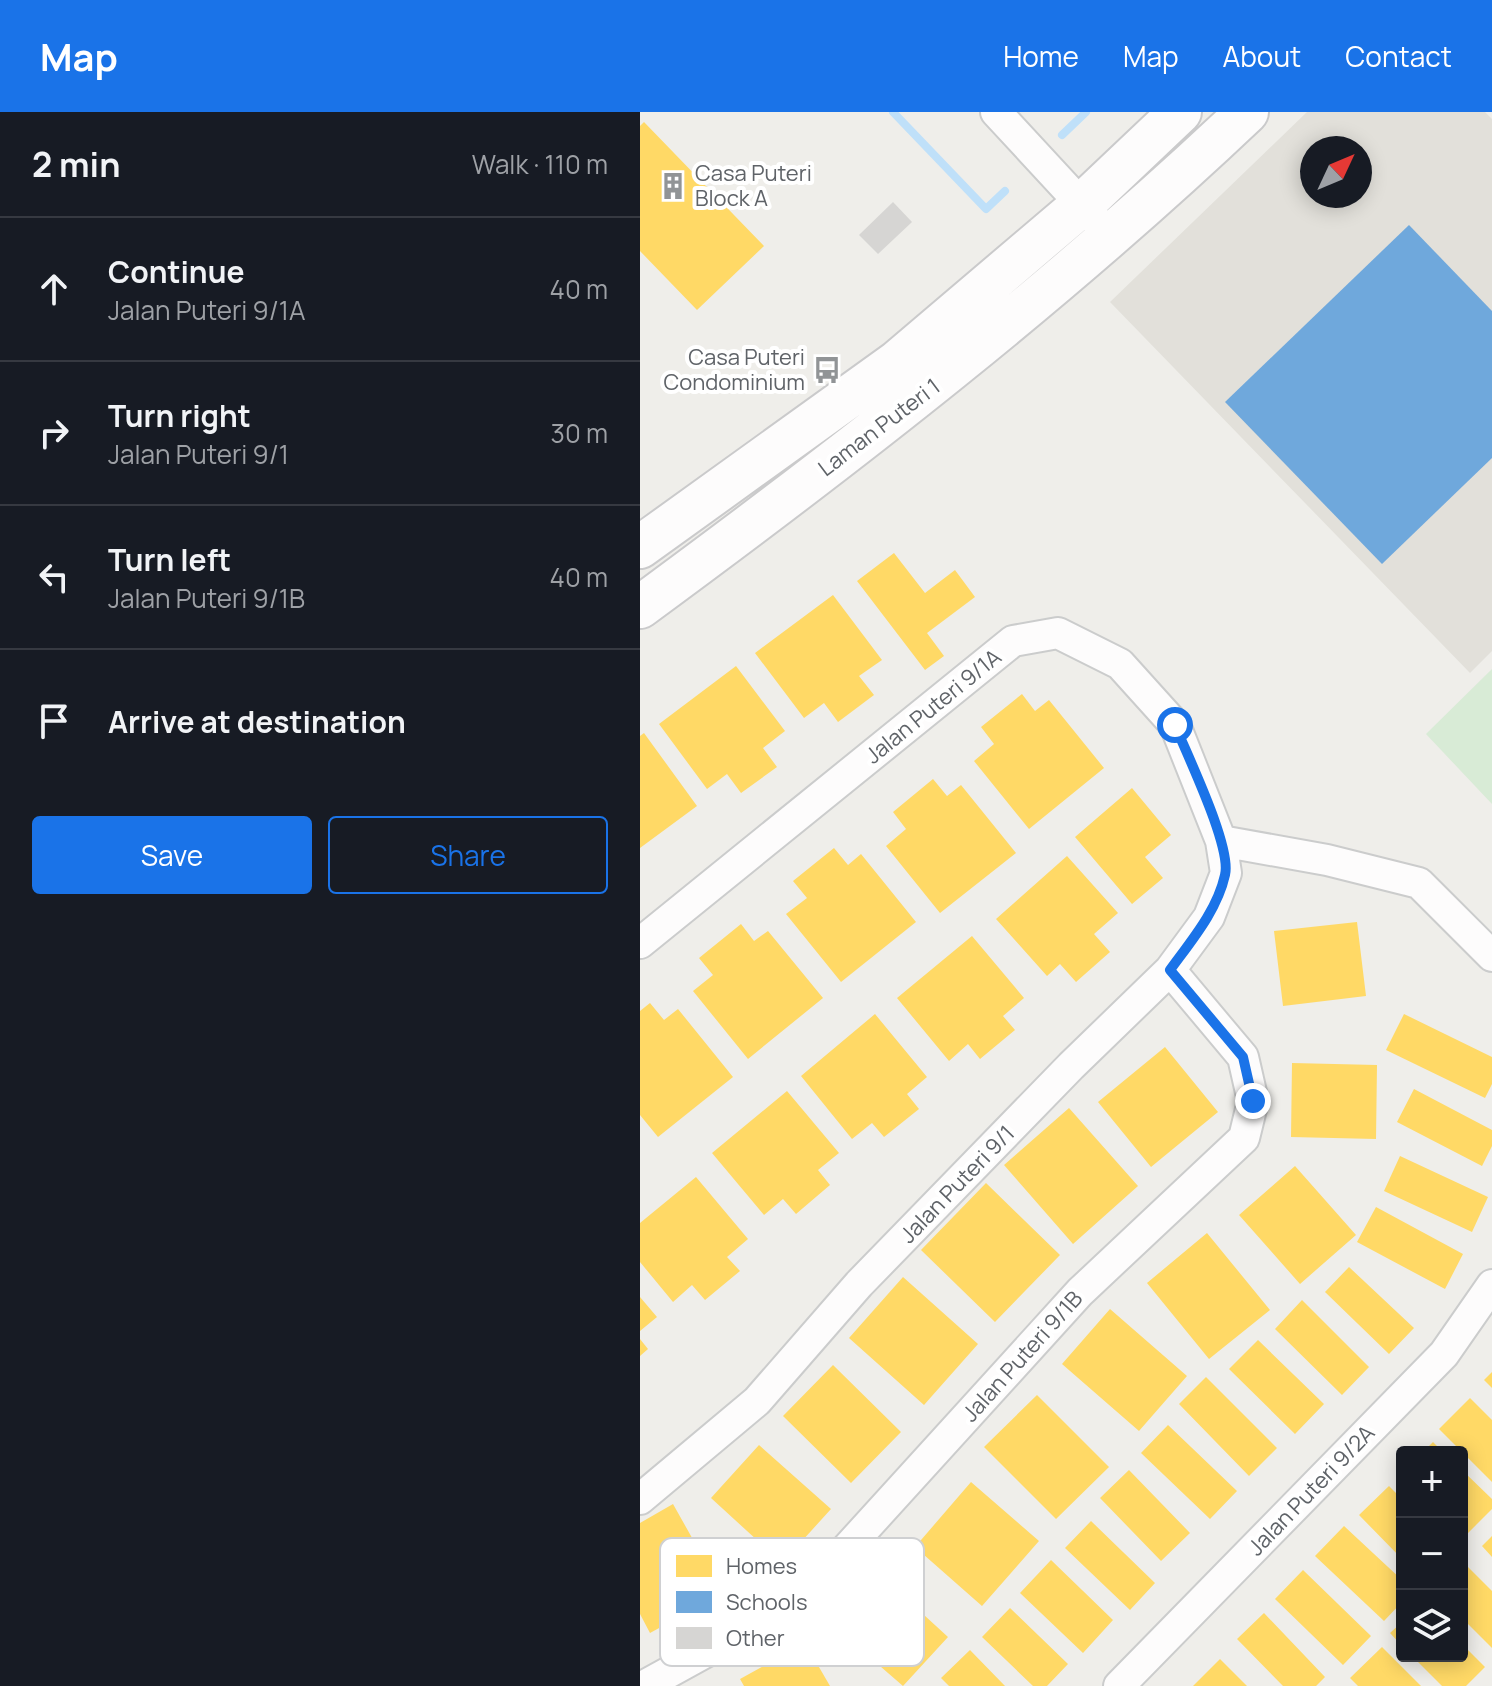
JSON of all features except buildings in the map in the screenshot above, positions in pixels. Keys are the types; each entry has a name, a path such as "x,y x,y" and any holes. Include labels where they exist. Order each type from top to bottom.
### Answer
{"main road":[{"name":"Laman Puteri 1","path":"640,547 897,362 1084,203 1180,112"},
{"name":"Laman Puteri 1","path":"640,607 949,374 1111,240 1247,112"}],"street":[{"path":"996,112 1084,203 1111,240"},
{"name":"Jalan Puteri 9/1A","path":"640,943 1013,641 1058,633 1120,664 1175,725 1221,841"},
{"path":"1221,841 1327,860 1419,883 1492,956"},
{"name":"Jalan Puteri 9/1","path":"640,1499 757,1401 859,1284 1071,1066 1170,970 1209,917 1226,873 1221,841"},
{"name":"Jalan Puteri 9/1B","path":"856,1538 1080,1292 1244,1138 1253,1101 1243,1057 1170,970"},
{"name":"Jalan Puteri 9/2A","path":"1119,1686 1444,1354 1492,1285"},
{"name":"Jalan Puteri 9/1B","path":"644,1686 680,1666"}],"shaded area":[{"path":"1307,112 1485,112 1492,119 1492,651 1470,673 1110,302"}],"green space":[{"path":"1492,669 1492,804 1426,734"}],"waterway":[{"path":"893,112 986,209 1005,191"},
{"path":"1062,135 1086,112"}],"place":[{"name":"Casa Puteri Block A","path":"673,186"},
{"name":"Casa Puteri Condominium","path":"827,370"}],"route":[{"path":"1175,725 1221,841 1226,873 1209,917 1170,970 1243,1057 1253,1101"}]}
